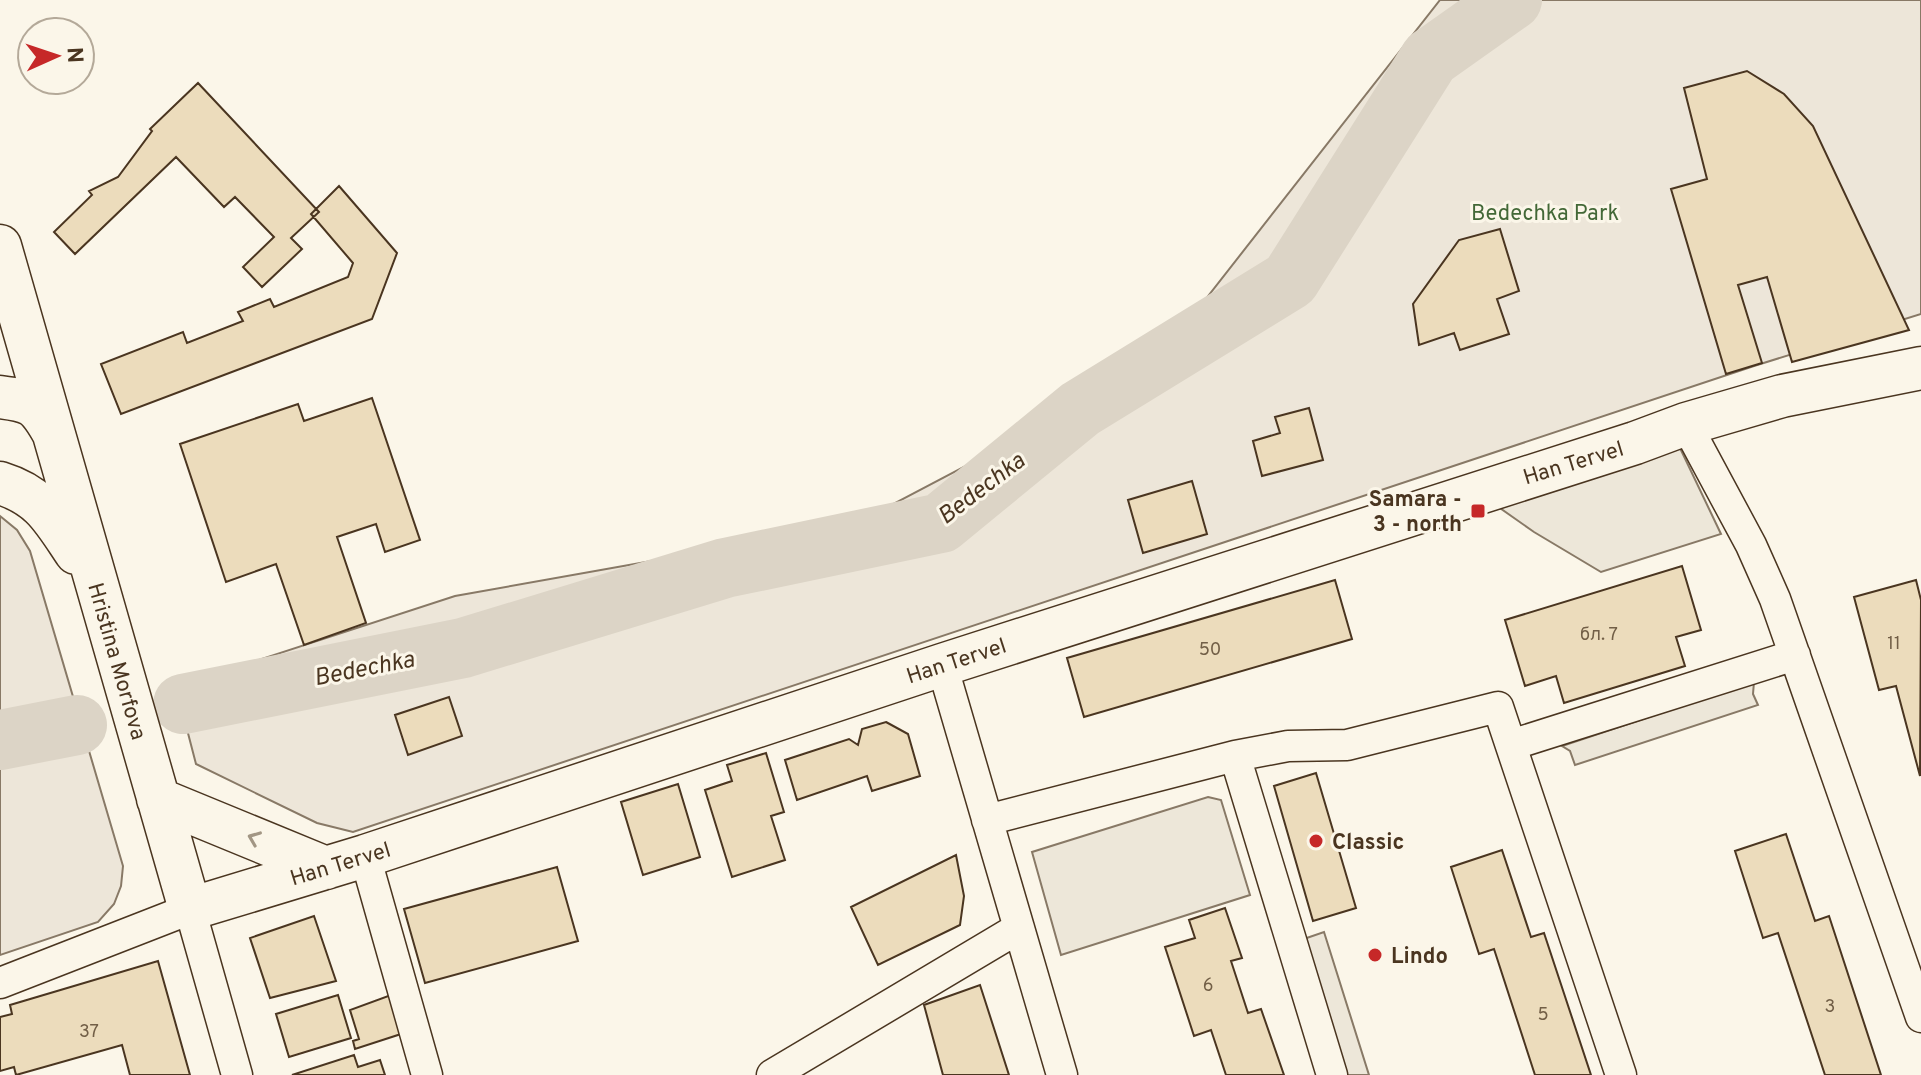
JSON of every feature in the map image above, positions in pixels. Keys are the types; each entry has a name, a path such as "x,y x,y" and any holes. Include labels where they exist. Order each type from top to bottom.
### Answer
{"street":[{"name":"Hristina Morfova","path":"0,246 237,1075"},
{"path":"2,400 23,375 29,349"},
{"name":"Han Tervel","path":"0,983 190,909 365,856 1686,424 1782,396 1921,368"},
{"path":"2,400 33,405 53,432"},
{"path":"1686,424 1751,545 1775,599 1921,1017"},
{"path":"0,483 14,487 40,503 96,583"},
{"path":"1511,745 1795,655"},
{"path":"942,665 1062,1075"},
{"path":"987,820 1235,756 1288,746 1347,745 1498,707 1621,1075"},
{"path":"1235,756 1332,1075"},
{"path":"155,789 326,868"},
{"path":"365,856 427,1075"},
{"path":"776,1074 1019,928"}],"green space":[{"name":"Bedechka Park","path":"1440,0 1921,0 1921,314 1754,366 353,832 317,823 196,764 176,687 455,596 702,552 880,511 981,458 1089,382 1194,314"},
{"path":"0,516 17,530 30,551 123,866 121,886 114,904 98,922 0,955"}],"shaded area":[{"path":"1680,448 1721,534 1601,572 1497,506"},
{"path":"1754,682 1753,694 1758,705 1575,765 1570,751 1562,746"},
{"path":"1208,797 1221,800 1250,895 1061,955 1032,852"},
{"path":"1324,932 1369,1075 1339,1075 1298,941"}],"building":[{"path":"1747,71 1784,94 1813,126 1909,330 1792,362 1767,277 1738,285 1762,363 1726,374 1671,189 1707,179 1684,88"},
{"path":"198,83 319,212 291,238 302,249 262,287 243,267 274,237 235,197 224,207 176,157 75,254 54,232 92,195 89,191 118,177 152,131 150,129"},
{"path":"339,186 397,253 372,319 121,414 101,364 183,332 187,343 243,321 238,312 270,299 274,307 348,277 353,263 311,214"},
{"path":"1500,229 1519,291 1497,299 1509,334 1460,350 1454,333 1419,345 1413,304 1459,240"},
{"path":"372,398 420,540 385,552 376,524 337,537 366,623 304,645 276,564 226,582 180,444 298,404 304,421"},
{"path":"1309,408 1323,460 1262,476 1253,441 1280,433 1275,417"},
{"path":"1192,481 1207,534 1143,553 1128,500"},
{"path":"1682,566 1701,630 1676,637 1685,666 1564,703 1556,676 1525,686 1505,620"},
{"path":"1335,580 1352,639 1084,717 1067,658"},
{"path":"1916,580 1921,600 1920,776 1896,686 1879,690 1854,597"},
{"path":"449,697 462,736 408,755 395,715"},
{"path":"886,722 908,734 920,776 872,791 867,776 797,800 785,760 849,739 858,745 862,729"},
{"path":"766,753 784,812 771,816 785,860 732,877 705,790 732,781 727,765"},
{"path":"1316,773 1356,908 1313,921 1274,786"},
{"path":"678,784 700,857 643,875 621,802"},
{"path":"1786,834 1815,921 1829,916 1881,1075 1825,1075 1778,933 1763,938 1735,851"},
{"path":"1502,850 1531,937 1544,933 1591,1075 1535,1075 1494,949 1479,954 1451,867"},
{"path":"956,855 964,896 960,925 878,965 851,907"},
{"path":"557,867 578,941 425,983 404,909"},
{"path":"1225,908 1242,958 1231,961 1248,1013 1261,1009 1284,1075 1226,1075 1211,1030 1194,1036 1165,947 1195,938 1189,920"},
{"path":"314,916 336,981 270,998 250,938"},
{"path":"158,961 190,1075 130,1075 122,1045 16,1075 14,1067 0,1071 0,1017 12,1014 10,1005"},
{"path":"980,985 1009,1075 943,1075 924,1005"},
{"path":"338,995 351,1038 289,1057 276,1014"},
{"path":"391,995 404,1033 355,1049 353,1041 359,1039 350,1010"},
{"path":"354,1055 358,1067 380,1060 385,1075 292,1075"}],"waterway":[{"name":"Bedechka","path":"183,704 463,648 725,568 941,523 1080,409 1290,280 1430,58 1512,0"},
{"name":"Bedechka","path":"0,740 77,725"}],"place":[{"name":"Samara - 3 - north","path":"1478,511"},
{"name":"Classic","path":"1316,841"},
{"name":"Lindo","path":"1375,955"}]}
